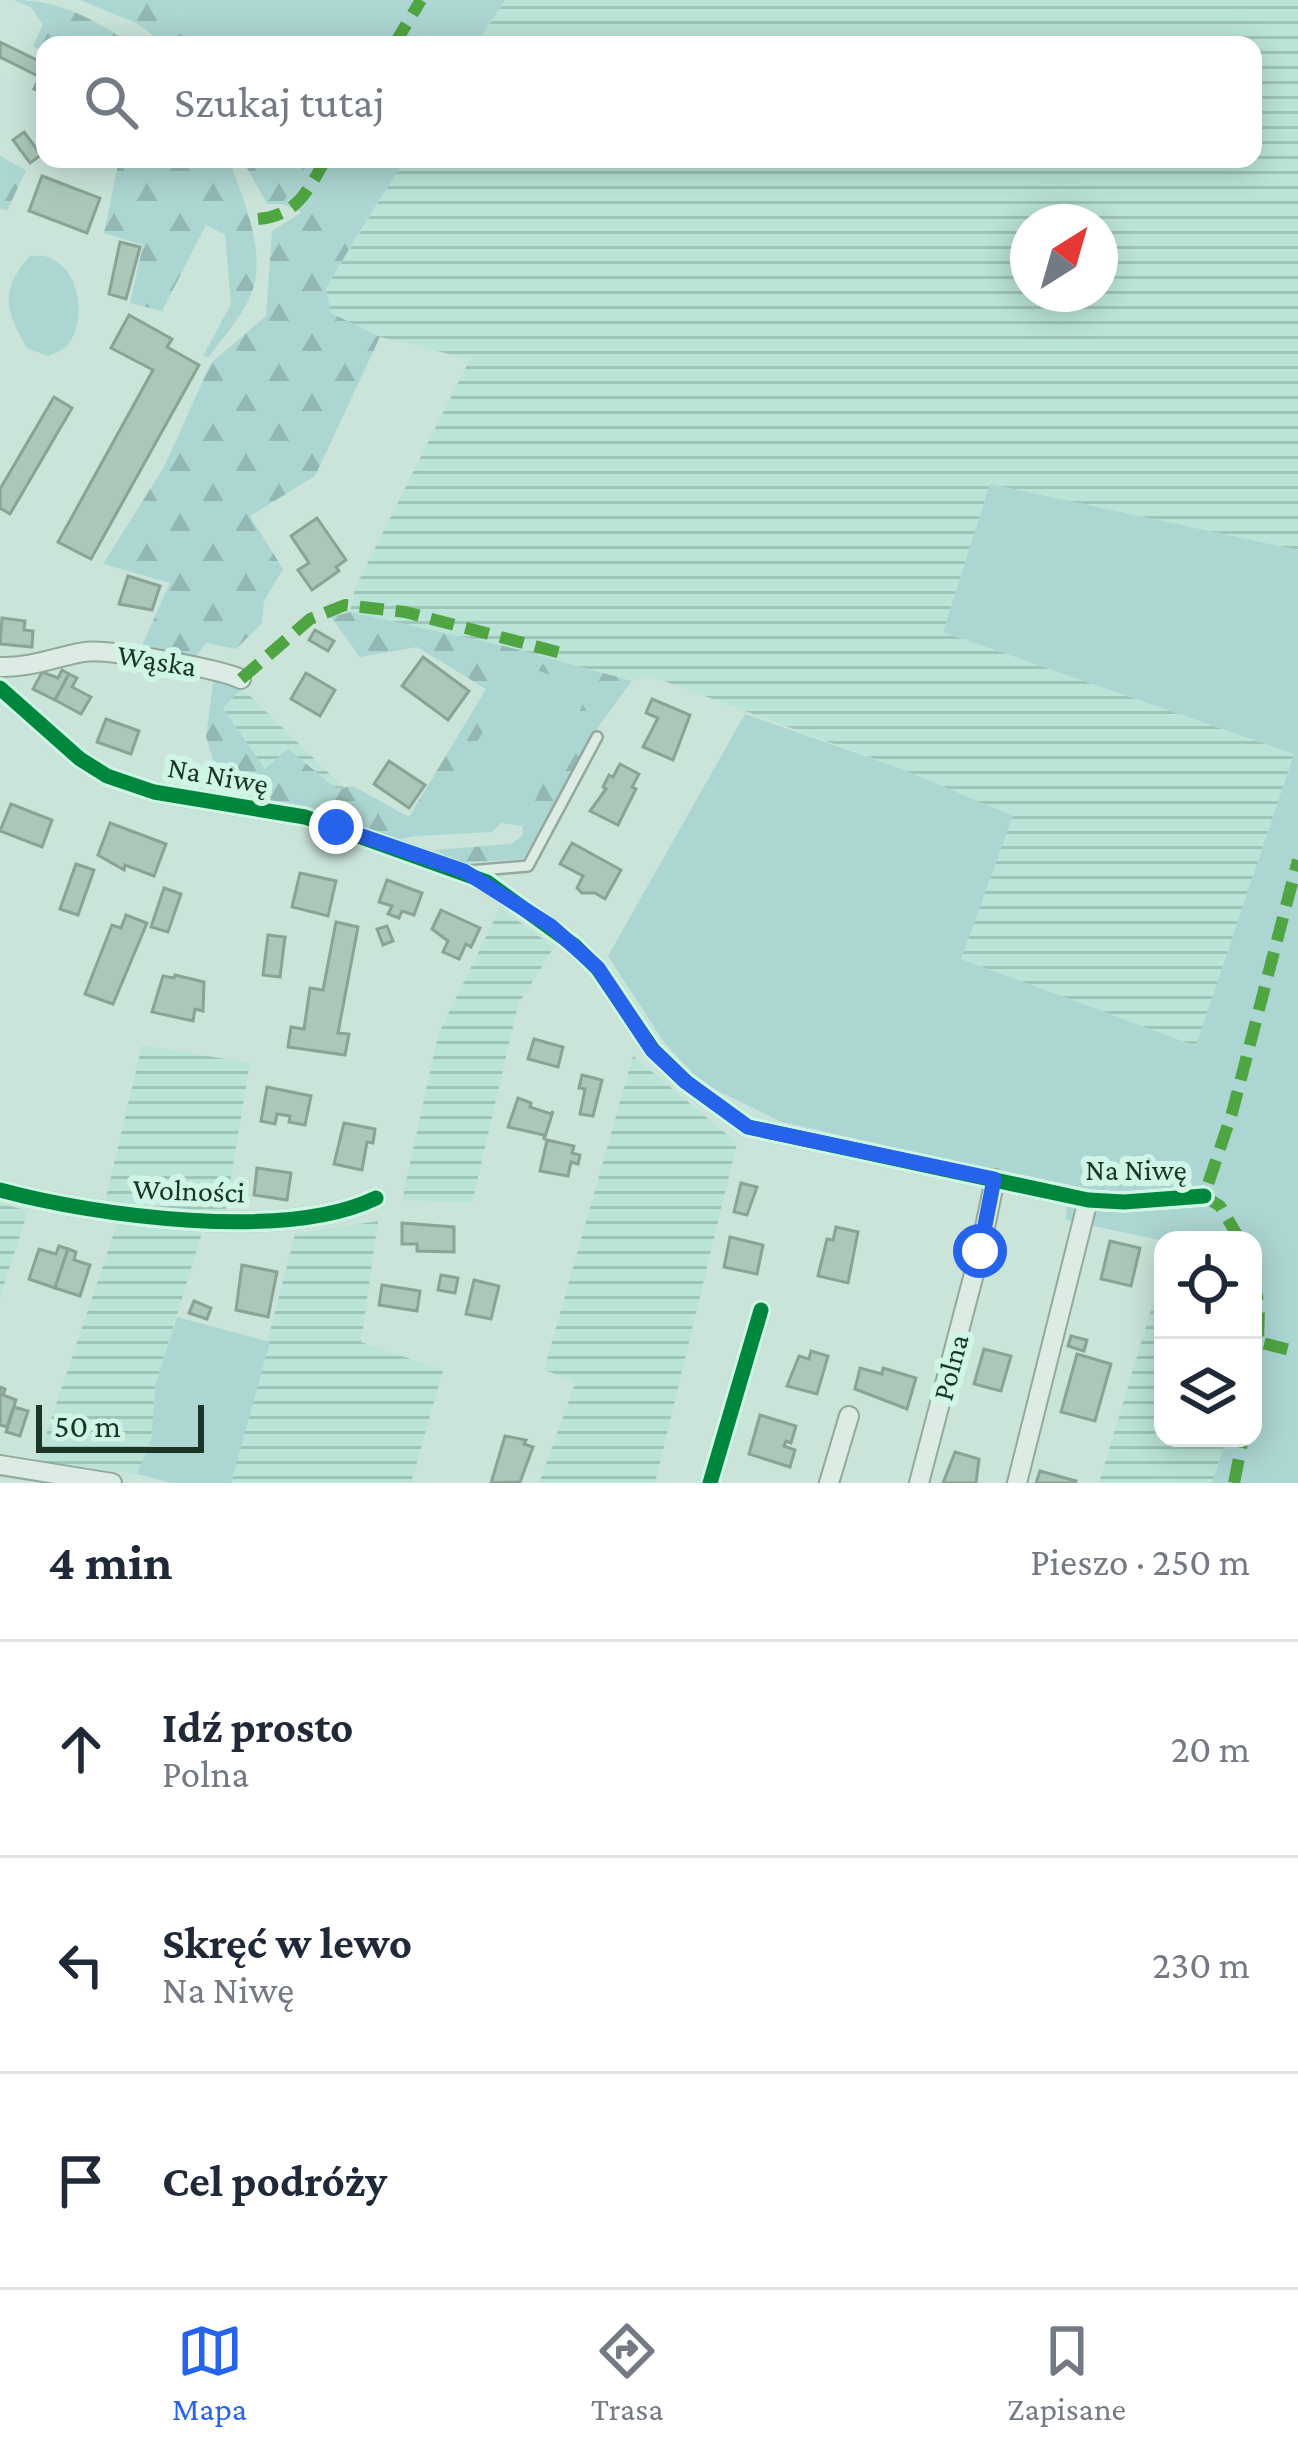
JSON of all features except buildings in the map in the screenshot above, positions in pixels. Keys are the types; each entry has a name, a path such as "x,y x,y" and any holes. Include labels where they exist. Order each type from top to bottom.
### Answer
{"street":[{"name":"Wąska","path":"0,667 32,666 99,651 196,666 242,680"},
{"name":"Na Niwę","path":"0,688 80,759 107,776 154,792 305,817 487,882 575,946 598,968 652,1050 686,1082 748,1127 1088,1200 1204,1196"},
{"name":"Polna","path":"919,1483 980,1251 994,1179"},
{"name":"Wolności","path":"0,1190 125,1216 225,1222 313,1215 376,1198"},
{"path":"1017,1483 1088,1200"},
{"path":"710,1483 761,1310"},
{"path":"829,1483 849,1415"},
{"path":"0,1465 112,1483"}],"lane":[{"path":"464,871 528,866 597,737"}],"shaded area":[{"path":"505,0 1298,0 1298,550 990,484 943,632 1294,754 1196,1046 961,959 1012,816 899,768 648,675 632,681 350,612 355,588 470,359 380,337 331,314 326,288 399,168 1262,168 1262,36 483,36"},
{"path":"242,688 344,788 337,789 288,749 265,770 223,708"},
{"path":"500,908 554,947 518,1005 472,1203 402,1200 438,1035"},
{"path":"142,1045 250,1063 225,1213 105,1202"},
{"path":"633,1056 737,1143 655,1483 539,1483 576,1381 544,1370"},
{"path":"0,1203 28,1211 0,1297"},
{"path":"378,1221 361,1342 443,1370 411,1483 231,1483 295,1234"},
{"path":"117,1224 202,1233 156,1383 151,1441 137,1474 37,1461"},
{"path":"1154,1300 1154,1447 1224,1447 1212,1483 1099,1483"}],"green space":[{"path":"14,0 63,8 120,36 38,36 43,25 31,7"},
{"path":"80,0 159,0 181,10 203,36 154,36 136,23"},
{"path":"159,0 505,0 482,36 203,36 181,10"},
{"path":"0,156 26,170 7,211 0,208"},
{"path":"117,168 232,168 253,231 254,286 209,357 203,356 231,304 225,235 206,225 162,311 130,303 143,245 104,233"},
{"path":"247,168 305,168 282,204 267,204"},
{"path":"305,168 399,168 357,236 282,204"},
{"path":"304,211 357,236 326,288 331,313 380,337 315,476 250,516 283,569 264,601 262,623 236,649 206,643 193,660 140,650 170,583 103,564 164,467 211,363 266,316 272,231"},
{"path":"30,256 48,257 60,264 78,298 73,337 66,347 48,356 27,348 10,311 14,279"},
{"path":"990,484 1298,550 1298,1483 1212,1483 1224,1447 1262,1447 1262,1231 1154,1231 1154,1239 1066,1220 1068,1187 779,1121 702,1083 664,1042 608,956 745,714 899,768 1013,816 961,959 1196,1046 1294,754 943,632"},
{"path":"350,612 632,681 600,724 523,859 463,863 435,850 511,844 523,835 522,826 590,690 526,666 416,836 395,840 313,811 222,788 206,737 214,675 242,688 223,708 265,769 288,749 337,789 353,786 409,817 486,689 417,647 360,657 331,617"},
{"path":"526,666 591,689 522,826 501,823 492,832 416,836"},
{"path":"177,1317 270,1342 231,1483 172,1483 137,1474 151,1440 156,1383"}],"marked path":[{"path":"399,36 421,0"},
{"path":"258,219 292,207 321,168"},
{"path":"241,679 310,619 345,605 405,612 569,655"},
{"path":"1235,1231 1220,1206 1204,1196 1232,1113 1298,860"},
{"path":"1258,1339 1298,1352"},
{"path":"1234,1483 1241,1447"}],"cycle path":[{"path":"0,688 80,759 107,776 154,792 305,817 487,882 575,946 598,969 653,1050 686,1082 748,1127 1088,1200 1204,1196"},
{"path":"0,1190 137,1216 243,1222 338,1211 376,1198"},
{"path":"710,1483 761,1310"}],"route":[{"path":"336,827 464,871 551,926 598,968 652,1050 686,1082 748,1127 994,1179 980,1251"}]}
